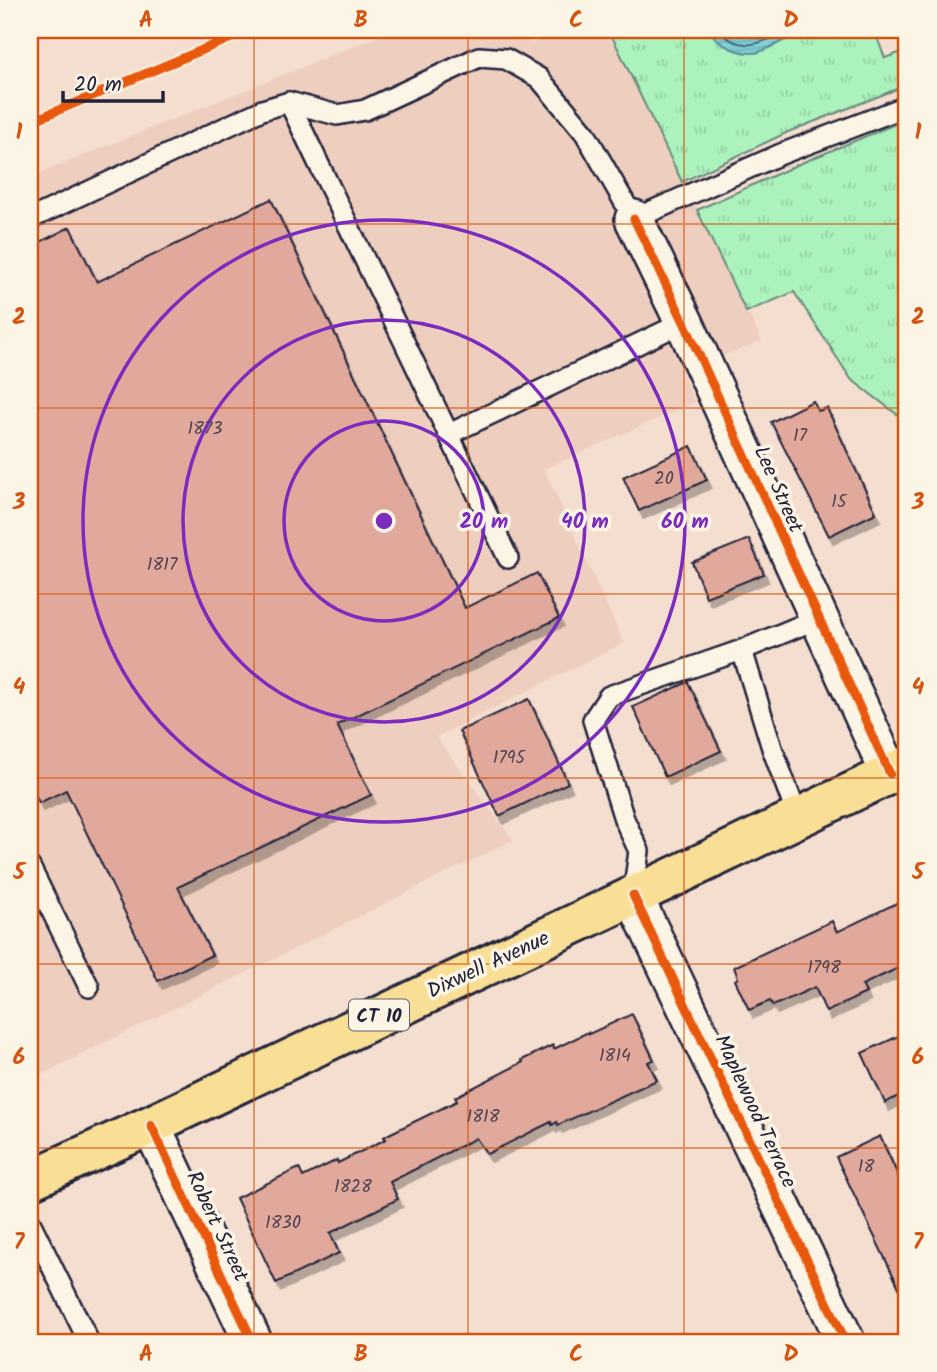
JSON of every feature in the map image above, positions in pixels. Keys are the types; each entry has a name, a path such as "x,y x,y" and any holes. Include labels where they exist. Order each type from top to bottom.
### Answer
{"main road":[{"name":"Dixwell Avenue","path":"30,1180 899,770"}],"street":[{"name":"Lee Street","path":"634,219 819,618 899,770"},
{"name":"Maplewood Terrace","path":"633,895 846,1342"},
{"name":"Robert Street","path":"151,1125 253,1342"}],"lane":[{"path":"30,219 262,110 289,102 337,115 365,110 479,57 506,59 539,78 584,133 634,219 781,154 907,106"},
{"path":"289,102 508,558"},
{"path":"449,434 684,322"},
{"path":"633,895 639,850 624,819 593,720 610,696 742,650 819,618"},
{"path":"742,650 772,748 798,818"},
{"path":"30,867 89,987"},
{"path":"30,1222 89,1342"}],"shaded area":[{"path":"394,30 521,30 531,44 564,30 609,30 762,341 681,372 695,402 544,469 624,643 436,737 513,840 30,1080 30,177"}],"green space":[{"path":"609,30 874,30 885,58 905,51 907,85 788,132 682,182"},
{"path":"900,122 907,141 907,427 903,419 851,379 794,292 746,312 697,210"}],"water":[{"path":"710,30 798,30 795,35 753,53 724,45"}],"building":[{"path":"271,199 465,608 537,573 559,618 337,725 371,795 178,887 212,955 158,981 66,790 39,803 30,783 30,247 70,227 97,282"},
{"path":"813,401 818,411 827,408 876,513 829,536 771,422"},
{"path":"691,446 707,480 639,511 623,477"},
{"path":"749,539 764,574 706,597 692,562"},
{"path":"688,682 721,751 665,777 633,707"},
{"path":"529,699 568,783 499,816 459,731"},
{"path":"907,898 907,964 862,985 866,993 826,1012 815,987 773,1006 770,1001 749,1010 735,980 738,978 734,967 832,921 837,932"},
{"path":"632,1014 654,1060 648,1062 657,1080 558,1125 557,1122 552,1125 551,1122 487,1154 476,1138 390,1182 398,1199 330,1233 339,1253 276,1283 236,1198 299,1168 303,1177 337,1160 338,1163 386,1139 384,1137 389,1134 457,1101 455,1097 523,1062 522,1060 553,1045 554,1049"},
{"path":"907,1032 907,1092 885,1103 862,1053"},
{"path":"880,1136 907,1195 907,1304 836,1157"}],"cycle path":[{"path":"30,122 250,30"},
{"path":"634,219 684,322 890,774"},
{"path":"633,895 846,1342"},
{"path":"151,1125 253,1342"}]}
